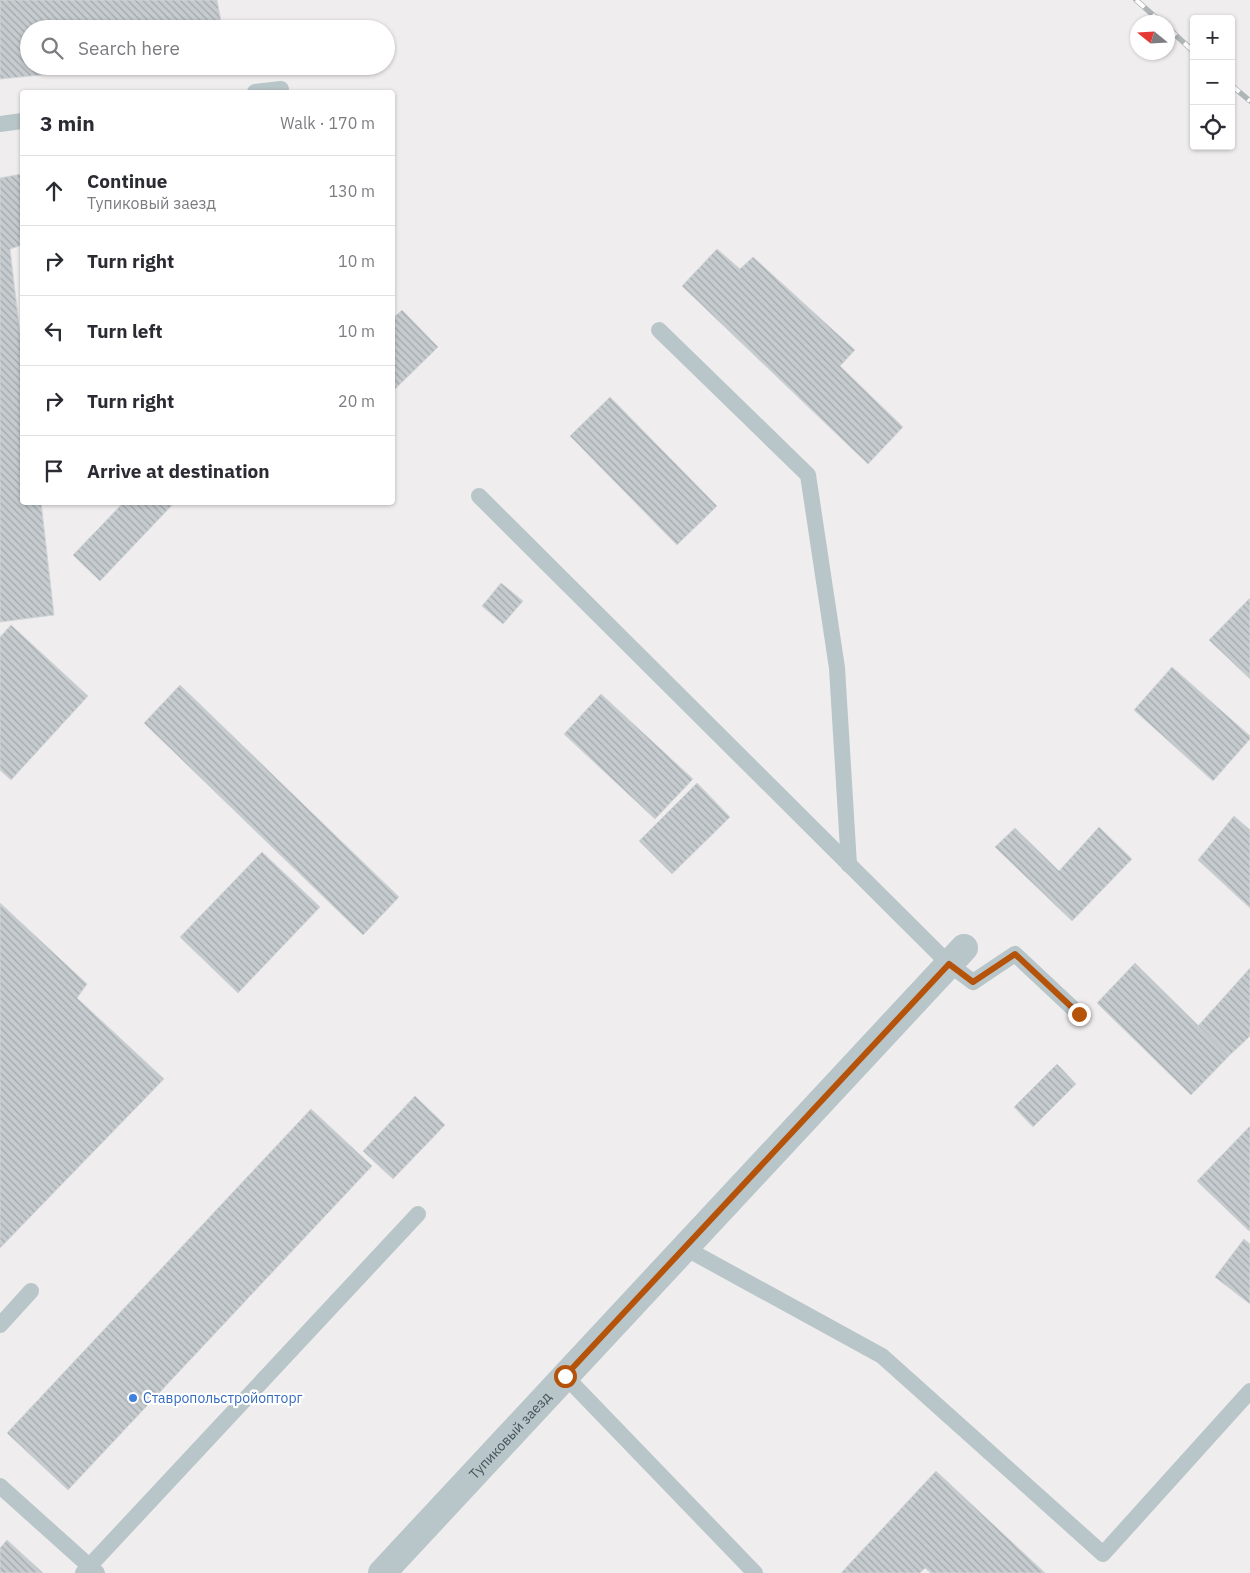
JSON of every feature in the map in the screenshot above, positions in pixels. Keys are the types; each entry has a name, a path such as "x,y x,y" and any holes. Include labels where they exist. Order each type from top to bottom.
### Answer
{"street":[{"name":"Тупиковый заезд","path":"382,1573 957,956"}],"lane":[{"path":"272,90 281,89"},
{"path":"0,124 20,121"},
{"path":"659,330 808,475 837,668 849,865"},
{"path":"479,496 849,865 957,956 973,982 1015,954 1079,1014"},
{"path":"0,1486 90,1571 418,1214"},
{"path":"685,1248 882,1356 1103,1554 1250,1391"},
{"path":"0,1325 32,1291"},
{"path":"565,1376 755,1573"}],"building":[{"path":"0,0 217,0 221,20 20,20 20,75 41,75 0,79"},
{"path":"20,174 20,246 10,249 20,334 20,505 41,505 54,615 0,622 0,178"},
{"path":"717,249 740,269 753,257 855,350 840,366 903,427 868,464 682,286"},
{"path":"402,310 438,347 395,389 395,316"},
{"path":"610,397 717,506 677,545 570,436"},
{"path":"121,505 172,505 100,581 73,555"},
{"path":"501,583 523,601 503,624 482,606"},
{"path":"1250,598 1250,679 1209,640"},
{"path":"11,625 88,696 11,780 0,770 0,637"},
{"path":"1172,667 1250,736 1250,739 1213,781 1134,710"},
{"path":"180,685 399,897 363,935 144,723"},
{"path":"601,694 693,779 655,819 564,734"},
{"path":"697,783 730,817 672,874 639,841"},
{"path":"1234,816 1250,830 1250,908 1198,860"},
{"path":"1099,827 1132,859 1072,921 995,847 1015,828 1059,871"},
{"path":"262,852 320,907 238,993 180,937"},
{"path":"0,903 87,984 77,998 164,1079 0,1248"},
{"path":"1135,963 1229,1056 1191,1095 1097,1003"},
{"path":"1250,968 1250,1036 1229,1056 1198,1026"},
{"path":"1057,1064 1076,1084 1033,1127 1014,1107"},
{"path":"415,1096 445,1125 393,1179 363,1151"},
{"path":"311,1109 372,1166 68,1490 7,1433"},
{"path":"1250,1126 1250,1229 1249,1231 1197,1181"},
{"path":"1244,1239 1250,1244 1250,1304 1215,1277"},
{"path":"936,1471 1045,1573 931,1573 925,1568 920,1573 841,1573"},
{"path":"7,1540 43,1573 0,1573 0,1548"}],"railway":[{"path":"1136,0 1153,15"},
{"path":"1175,34 1190,48"},
{"path":"1235,88 1250,101"}],"place":[{"name":"Ставропольстройопторг","path":"133,1398"}],"route":[{"path":"565,1376 949,964 973,982 1015,954 1079,1014"}]}
